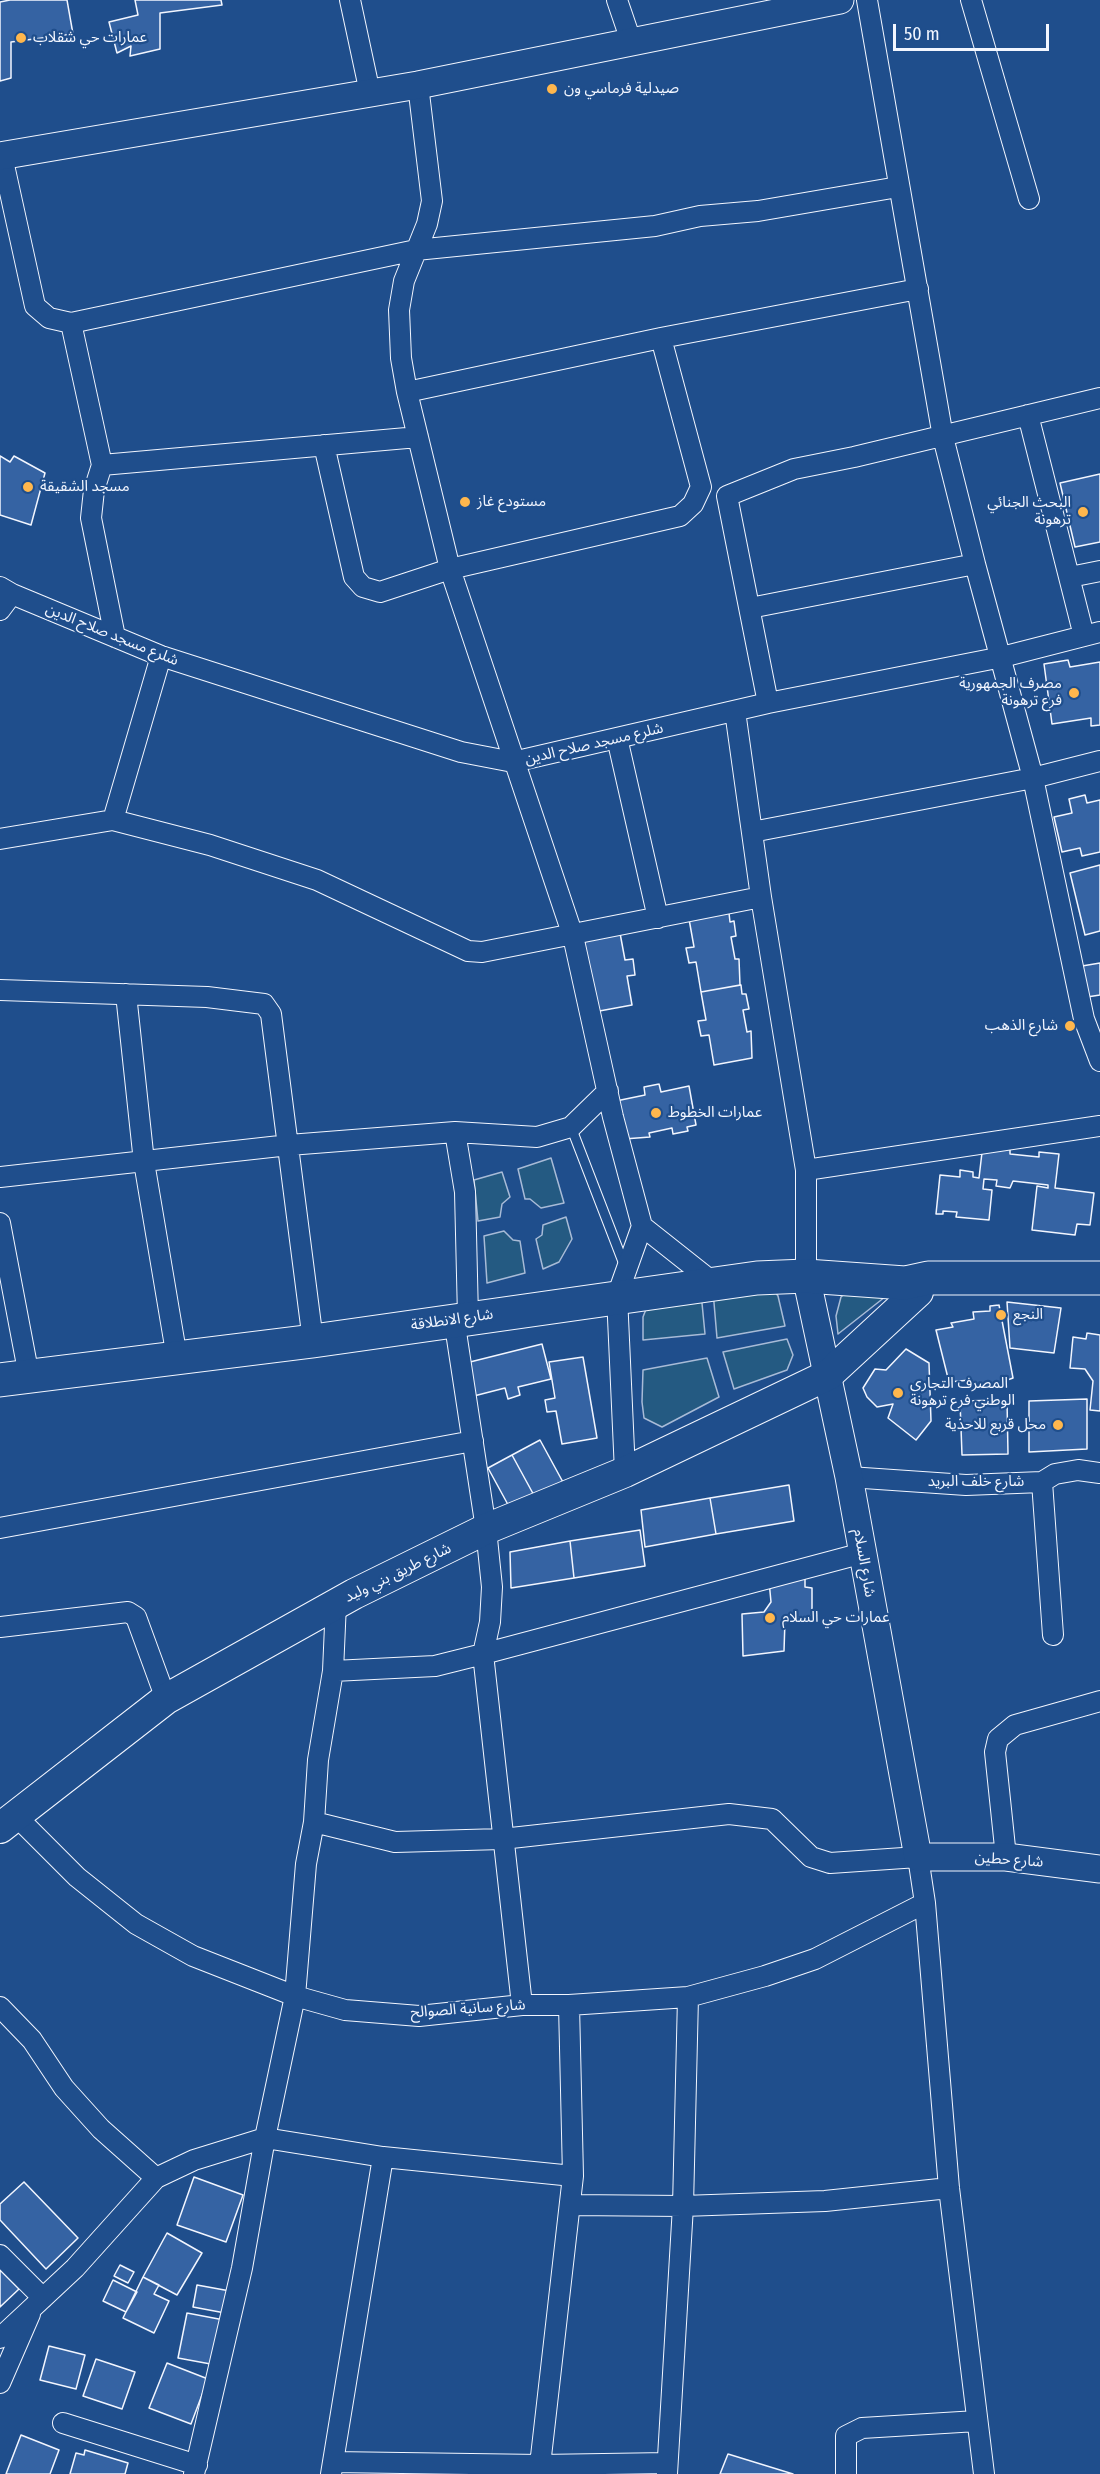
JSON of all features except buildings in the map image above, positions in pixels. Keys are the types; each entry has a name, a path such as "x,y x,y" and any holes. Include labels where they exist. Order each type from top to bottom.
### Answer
{"highway":[{"name":"شارع الانطلاقة","path":"14,1378 313,1341 461,1318 622,1283 714,1283 806,1276 911,1288"},
{"path":"911,1288 928,1278 1100,1278"},
{"path":"911,1288 938,1296 1069,1293 1100,1295"}],"main road":[{"name":"شارع طريق بني وليد","path":"8,1822 166,1699 336,1603 486,1529 625,1472 828,1375 911,1288"}],"street":[{"path":"350,0 370,93"},
{"path":"616,0 631,41"},
{"path":"840,0 418,85 1,156 35,306 49,318 71,322 416,250 655,226 700,216 758,211 898,187"},
{"path":"867,0 943,436 1033,778 1084,1019 1100,1061"},
{"path":"971,0 1029,199"},
{"path":"418,85 432,201 427,224 404,281 399,310 401,358 407,392 450,569 573,936 608,1091 642,1226 622,1283 625,1472"},
{"path":"407,392 661,338 918,289"},
{"path":"71,322 102,465 94,490 91,518 115,637"},
{"path":"324,445 354,577 363,587 380,592 450,569 680,516 693,504 701,487 661,338"},
{"path":"768,703 727,496 794,469 1100,398"},
{"path":"1028,415 1070,577 1092,634"},
{"path":"102,465 418,437"},
{"path":"750,608 975,564"},
{"path":"1070,577 1100,571"},
{"name":"شلرع مسجد صلاح الدين","path":"4,597 161,656 461,752 513,762 768,703 1002,657 1092,634"},
{"path":"113,820 161,656"},
{"path":"735,711 761,897 806,1170 806,1276"},
{"path":"617,738 658,918"},
{"path":"752,832 1033,778 1100,761"},
{"path":"0,839 113,820 210,845 317,880 468,951 508,949 761,897"},
{"path":"0,990 207,997 264,1004 271,1014 313,1341"},
{"path":"126,994 144,1162 177,1358"},
{"path":"0,1178 289,1145 454,1132 537,1137 571,1127 608,1091"},
{"path":"806,1170 1100,1126"},
{"path":"454,1132 465,1192 461,1318 473,1441 492,1587 490,1622 483,1654 522,2005"},
{"path":"0,1223 14,1378"},
{"path":"642,1226 714,1283"},
{"name":"شارع السلام","path":"806,1276 849,1476 918,1857"},
{"path":"0,1528 473,1441"},
{"name":"شارع خلف البريد","path":"849,1476 966,1485 1042,1482 1055,1474 1078,1470 1100,1473"},
{"path":"1042,1482 1053,1635"},
{"path":"333,1671 435,1666 863,1554"},
{"path":"63,2423 196,2470 242,2268 265,2138 295,1996 306,1864 314,1822 318,1760 333,1671 336,1603"},
{"path":"0,1628 128,1612 136,1617 166,1699"},
{"path":"1006,1857 995,1752 998,1739 1015,1725 1100,1701"},
{"path":"314,1822 395,1842 502,1839 729,1814 772,1819 811,1857 830,1863 918,1857 925,1903 949,2188 984,2474"},
{"name":"شارع سانية الصوالح","path":"8,1822 136,1924 193,1956 295,1996 345,2010 419,2016 522,2005 569,2005 688,1997 765,1976 815,1959 925,1903"},
{"name":"شارع حطين","path":"918,1857 1006,1857 1100,1869"},
{"path":"383,2157 332,2468 667,2469 683,2206 688,1997"},
{"path":"539,2470 573,2176 569,2005"},
{"path":"1,2010 32,2040 64,2088 93,2120 156,2178"},
{"path":"0,2338 75,2268 156,2178 194,2160 265,2138 383,2157 573,2176"},
{"path":"571,2205 683,2206 825,2201 949,2188"},
{"path":"0,2255 38,2303"},
{"path":"0,2383 38,2303"},
{"path":"846,2474 846,2436 862,2428 977,2421"}],"lane":[{"path":"571,1127 622,1283"}],"shaded area":[{"path":"551,1158 564,1203 541,1208 530,1199 525,1199 518,1169"},
{"path":"502,1172 510,1197 502,1204 500,1217 478,1221 474,1180"},
{"path":"566,1217 572,1239 559,1262 543,1269 536,1239 542,1235 543,1225"},
{"path":"504,1231 513,1240 520,1241 525,1273 487,1283 484,1236"},
{"path":"851,1288 890,1293 838,1334 836,1316 841,1297"},
{"path":"774,1290 778,1296 785,1326 717,1338 713,1291"},
{"path":"701,1293 705,1334 643,1340 643,1317 650,1299"},
{"path":"787,1339 793,1355 787,1370 734,1389 723,1352"},
{"path":"707,1358 719,1397 662,1427 644,1418 643,1370"}],"place":[{"name":"عمارات حي شقلاب","path":"21,38"},
{"name":"صيدلية فرماسي ون","path":"552,89"},
{"name":"مسجد الشقيقة","path":"28,487"},
{"name":"مستودع غاز","path":"465,502"},
{"name":"البحث الجنائي ترهونة","path":"1083,512"},
{"name":"مصرف الجمهورية فرع ترهونة","path":"1074,693"},
{"name":"شارع الذهب","path":"1070,1026"},
{"name":"عمارات الخطوط","path":"656,1113"},
{"name":"النجع","path":"1001,1315"},
{"name":"المصرف التجاري الوطني فرع ترهونة","path":"898,1393"},
{"name":"محل قربع للاحذية","path":"1058,1425"},
{"name":"عمارات حي السلام","path":"770,1618"}]}
